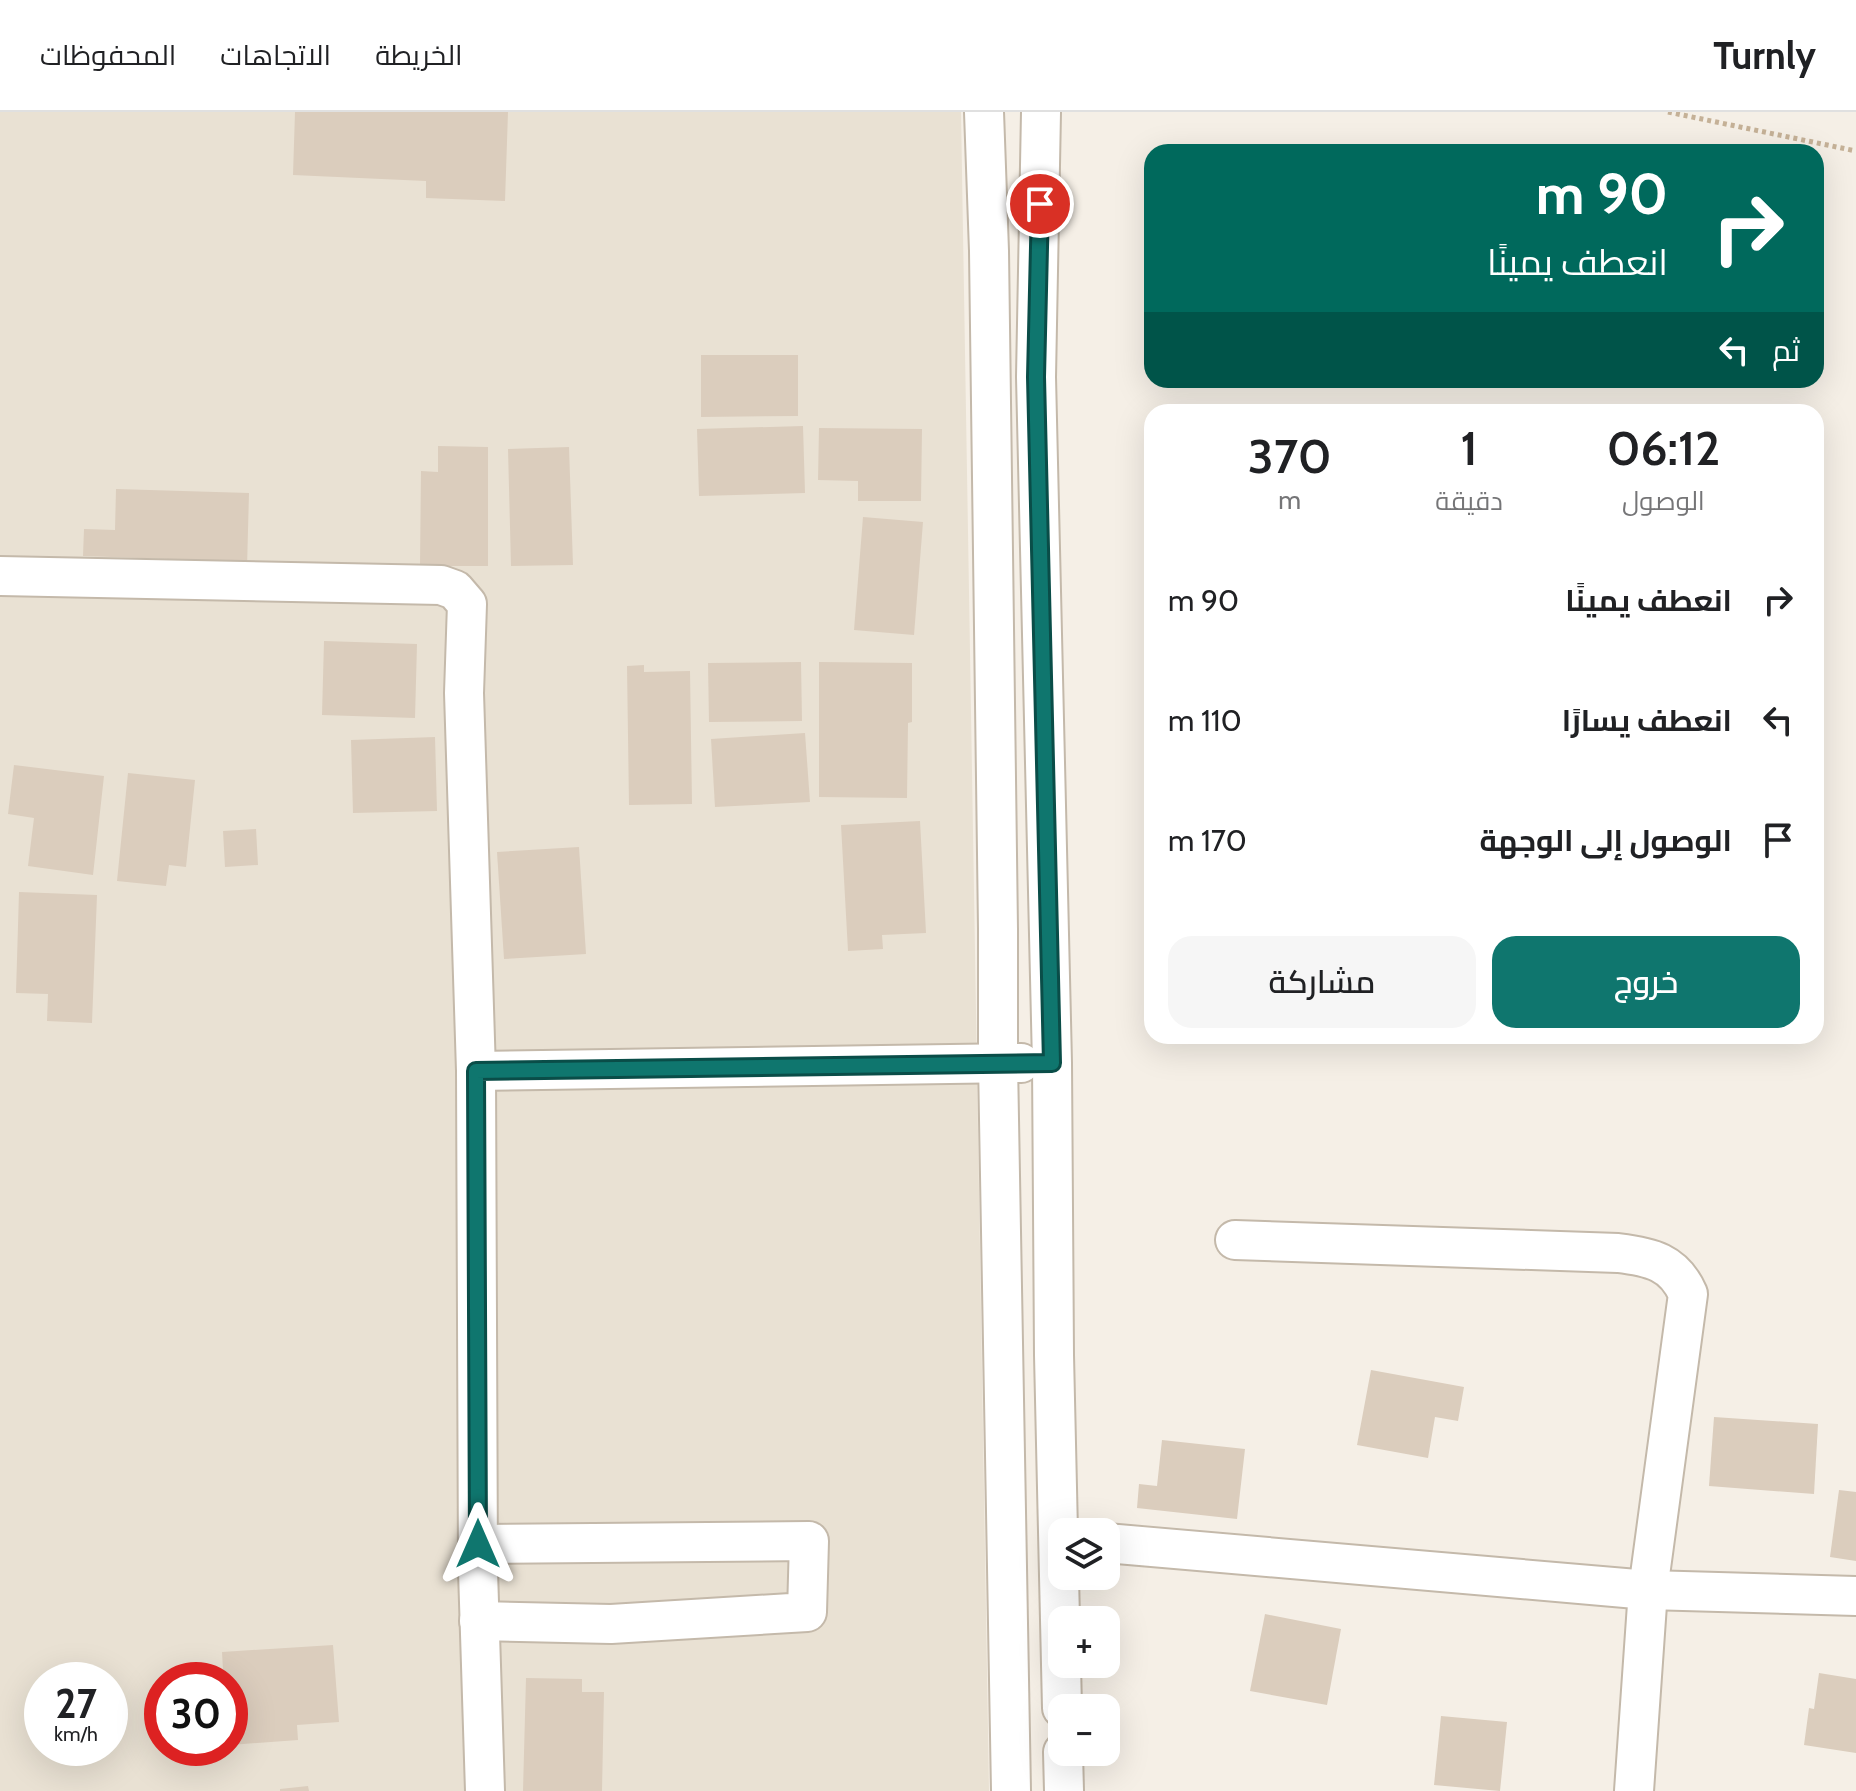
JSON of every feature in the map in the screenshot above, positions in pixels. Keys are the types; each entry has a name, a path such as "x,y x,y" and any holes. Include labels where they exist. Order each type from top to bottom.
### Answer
{"street":[{"path":"984,112 989,251 998,1063 1011,1791"},
{"path":"1041,112 1036,377 1052,1063 1054,1355 1060,1518"},
{"path":"0,576 441,585 455,590 467,604 464,693 476,1071 478,1544 485,1791"},
{"path":"476,1071 1052,1063"},
{"path":"1235,1240 1618,1253 1647,1257 1668,1267 1681,1278 1688,1294 1648,1590 1634,1791"},
{"path":"478,1544 809,1541 807,1612 611,1624 479,1621"},
{"path":"1120,1544 1648,1590 1856,1596"},
{"path":"1061,1590 1062,1694"},
{"path":"1063,1766 1064,1791"}],"path":[{"path":"1668,112 1822,144"},
{"path":"1824,144 1856,151"}],"shaded area":[{"path":"0,112 961,112 989,1791 0,1791"}],"building":[{"path":"295,112 508,112 505,201 426,198 426,181 293,175"},
{"path":"701,355 798,355 798,416 701,417"},
{"path":"803,426 805,493 699,496 697,429"},
{"path":"819,428 922,429 921,501 858,501 858,481 818,480"},
{"path":"438,446 488,447 488,566 420,566 421,471 438,472"},
{"path":"569,447 573,565 511,566 508,449"},
{"path":"116,489 249,493 247,568 226,567 226,561 83,556 84,529 115,530"},
{"path":"863,517 923,522 914,635 854,630"},
{"path":"324,641 417,644 415,718 322,715"},
{"path":"801,662 802,721 709,722 708,663"},
{"path":"819,662 912,663 907,798 819,797"},
{"path":"644,665 644,672 690,671 692,804 629,805 627,666"},
{"path":"805,733 810,802 715,807 711,739"},
{"path":"435,737 437,811 353,813 351,740"},
{"path":"14,765 104,776 93,875 28,866 34,818 8,814"},
{"path":"128,773 195,780 186,867 169,865 166,886 117,881"},
{"path":"920,821 926,933 882,935 883,949 848,951 841,825"},
{"path":"256,829 258,865 225,867 223,831"},
{"path":"579,847 586,954 504,959 497,852"},
{"path":"19,892 97,895 92,1023 47,1021 48,994 16,993"},
{"path":"1371,1370 1464,1387 1458,1421 1435,1417 1428,1458 1357,1445"},
{"path":"1714,1417 1818,1424 1814,1494 1709,1486"},
{"path":"1162,1440 1245,1449 1237,1519 1137,1508 1139,1484 1157,1486"},
{"path":"1839,1490 1856,1492 1856,1561 1830,1557"},
{"path":"1265,1614 1341,1629 1327,1705 1250,1691"},
{"path":"333,1645 339,1722 297,1725 298,1740 248,1744 248,1662 223,1662 222,1652"},
{"path":"1819,1673 1856,1679 1856,1753 1804,1745 1809,1708 1814,1709"},
{"path":"526,1678 582,1679 582,1692 604,1692 602,1791 523,1791"},
{"path":"1441,1716 1507,1722 1500,1791 1434,1785"},
{"path":"308,1786 309,1791 280,1791 280,1789"}],"route":[{"path":"478,1544 476,1071 1052,1063 1036,377 1040,204"}]}
